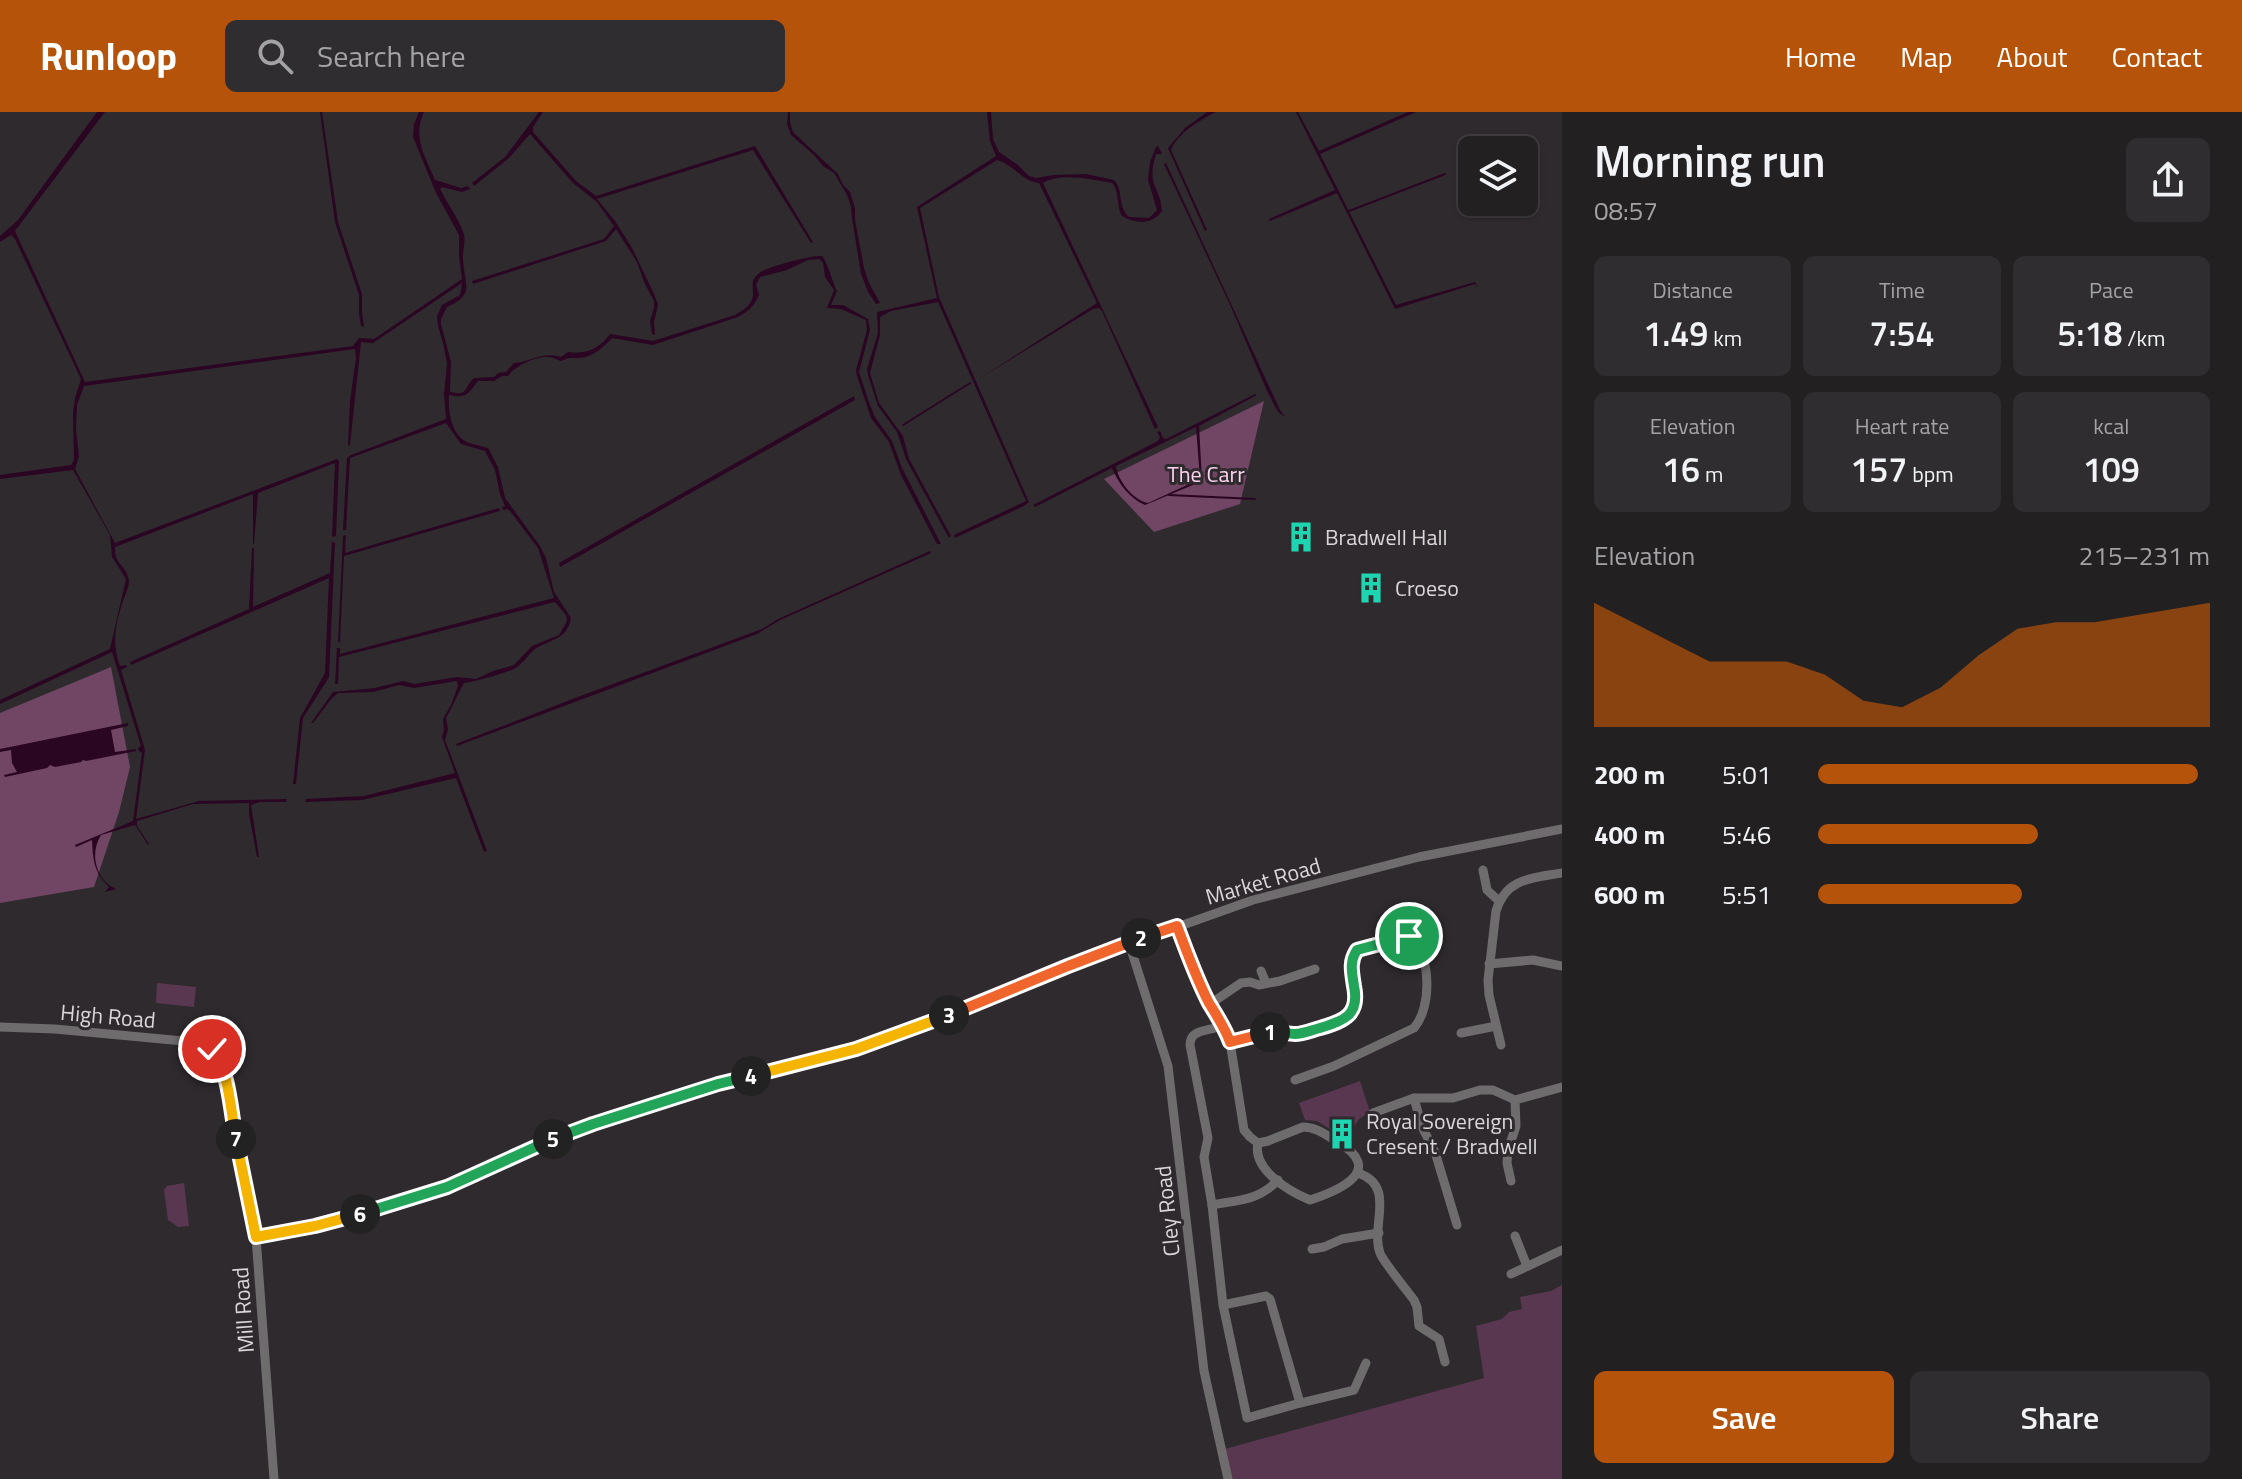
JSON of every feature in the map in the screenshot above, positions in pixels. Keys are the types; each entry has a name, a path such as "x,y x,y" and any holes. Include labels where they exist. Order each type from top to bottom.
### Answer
{"street":[{"name":"Market Road","path":"256,1237 315,1226 398,1203 447,1187 593,1124 718,1084 856,1049 920,1027 1129,943 1253,900 1419,857 1562,829"},
{"path":"1483,870 1487,890 1499,901"},
{"path":"1501,1045 1489,995 1489,964 1499,901 1517,883 1562,873"},
{"path":"1177,926 1195,973 1230,1042 1244,1130 1258,1143 1310,1127 1353,1152 1359,1164 1358,1173 1353,1180 1310,1200 1278,1180 1260,1162 1256,1151 1258,1143"},
{"path":"1230,1042 1274,1031 1297,1034 1339,1022 1356,1005 1350,965 1357,950 1405,936 1412,937 1422,953 1428,990 1420,1021 1414,1028 1334,1066 1295,1080"},
{"name":"Cley Road","path":"1129,943 1168,1066 1204,1371 1228,1479"},
{"path":"1489,964 1533,960 1562,966"},
{"path":"1210,1004 1241,983 1266,983 1315,969"},
{"path":"1261,971 1266,983"},
{"path":"1461,1033 1496,1026"},
{"name":"High Road","path":"0,1027 151,1037 194,1042 212,1049"},
{"path":"1215,1028 1201,1031 1190,1039 1208,1138 1204,1157 1223,1305 1247,1418 1354,1390"},
{"name":"Mill Road","path":"212,1049 225,1077 256,1237 274,1479"},
{"path":"1373,1113 1414,1098 1453,1098 1480,1090 1493,1090 1515,1100 1562,1087"},
{"path":"1414,1098 1422,1127 1435,1152 1457,1225"},
{"path":"1511,1181 1507,1163 1516,1126 1515,1100"},
{"path":"1358,1173 1366,1176 1378,1189 1380,1256 1414,1300 1419,1326 1439,1339 1445,1362"},
{"path":"1212,1205 1257,1197 1278,1180"},
{"path":"1312,1249 1342,1239 1379,1233"},
{"path":"1515,1236 1527,1266"},
{"path":"1511,1274 1562,1250"},
{"path":"1223,1305 1266,1296 1270,1299 1300,1403"},
{"path":"1443,1350 1456,1347"},
{"path":"1357,1403 1354,1390 1366,1363"}],"shaded area":[{"path":"97,112 105,112 15,231 85,382 353,346 359,338 374,339 462,279 459,235 436,193 413,137 419,112 424,112 420,138 435,180 461,188 468,186 470,189 462,192 440,189 464,238 465,294 447,307 441,319 451,362 450,392 463,392 474,378 494,377 506,372 514,363 542,356 561,357 568,352 592,349 610,334 653,341 735,315 750,303 754,279 761,272 788,262 822,256 837,291 831,305 843,305 868,319 870,330 859,372 875,417 892,441 902,468 941,544 937,544 901,475 889,442 871,418 856,370 867,330 866,320 841,309 827,308 834,290 825,277 823,263 819,259 760,277 756,285 757,299 751,308 738,317 653,345 612,338 589,356 561,361 550,357 537,358 520,365 508,376 494,381 478,381 463,396 449,395 454,429 463,440 488,448 498,467 505,498 540,546 554,592 571,618 562,635 535,649 517,667 464,683 446,718 448,729 445,740 487,851 484,852 456,778 362,800 305,802 306,799 364,796 455,773 442,737 443,719 458,686 457,681 414,688 399,685 373,692 338,693 311,723 333,692 375,688 403,681 414,684 457,677 476,679 514,665 532,646 559,635 567,621 555,602 339,657 338,684 335,684 337,648 340,648 340,654 554,598 538,548 510,511 503,510 505,506 495,470 485,451 461,444 446,423 350,458 346,530 343,530 347,458 446,419 444,394 447,364 437,316 442,305 460,295 462,283 373,343 361,342 348,446 355,349 84,386 77,405 79,456 75,469 115,543 337,459 339,461 336,536 332,537 335,463 258,493 254,544 253,494 115,547 116,558 129,581 115,635 116,651 120,666 127,667 121,670 145,750 136,819 199,801 287,799 286,802 251,805 259,857 249,803 193,804 137,821 148,845 135,825 101,835 95,850 96,866 109,885 116,889 105,892 109,887 100,876 95,866 92,840 75,845 133,821 142,753 138,748 141,746 112,652 0,704 0,700 110,649 126,579 112,557 110,535 73,470 0,479 0,475 71,465 74,460 73,413 81,379 15,239 11,235 0,242 0,236 18,220"},
{"path":"320,112 338,222 362,294 364,327 361,326 359,314 359,295 335,222"},
{"path":"539,112 543,112 533,132 576,181 596,196 755,146 813,242 753,150 597,199 632,248 655,296 658,305 655,335 652,334 650,321 654,301 637,262 616,229 606,241 473,284 472,281 604,239 614,226 597,202 573,183 530,134 509,158 474,186 472,183 505,157"},
{"path":"788,112 793,132 838,174 850,192 864,268 880,303 876,304 868,292 861,274 847,195 834,173 791,135 787,124"},
{"path":"987,112 991,112 993,139 999,152 1029,176 1086,174 1114,180 1129,217 1149,218 1157,210 1148,180 1150,162 1158,146 1162,154 1156,154 1152,173 1162,211 1149,221 1138,222 1122,216 1112,183 1067,177 1043,183 1158,427 1155,429 1099,308 982,377 1097,303 1039,183 1028,180 997,160 920,208 939,297 1029,502 955,538 954,535 1026,501 938,302 891,311 880,317 880,335 870,373 879,403 903,436 909,459 951,536 949,538 906,459 897,432 878,406 867,369 878,333 877,312 937,298 917,207 996,156 990,141"},
{"path":"1207,112 1216,112 1184,133 1171,150 1205,231 1168,148 1185,128"},
{"path":"1296,112 1319,151 1408,112 1416,112 1320,154 1396,305 1475,282 1478,288 1475,284 1395,309 1337,193 1270,221 1335,190"},
{"path":"1166,163 1285,417 1278,412 1267,391"},
{"path":"1257,395 1199,426 1202,480 1200,482 1145,505 1125,490 1112,468 1035,507 1033,505 1158,441 1160,437 1157,432 1160,431 1166,439","holes":["1196,427 1200,479 1148,503 1127,489 1116,466"]},
{"path":"854,396 855,400 560,567 559,563"},
{"path":"499,508 500,511 344,556 340,643 338,641 343,536 346,535 345,553"},
{"path":"332,541 335,543 329,677 303,718 296,784 293,784 300,718 325,673 329,578 131,665 130,662 249,609 252,548 253,607 330,573"},
{"path":"930,551 780,620 757,634 456,744 762,629 778,619"},
{"path":"128,723 128,726 111,730 115,752 136,751 4,775 17,772 12,763 11,750 0,752 0,749"},
{"path":"157,983 196,987 194,1007 156,1003"},
{"path":"1360,1081 1370,1112 1359,1119 1346,1139 1317,1121 1305,1120 1299,1103"},
{"path":"184,1183 189,1226 178,1227 168,1220 164,1190 167,1186"},
{"path":"1562,1285 1562,1479 1231,1479 1225,1449 1484,1378 1476,1326 1502,1319 1509,1312 1522,1309 1520,1297 1551,1291"}],"green space":[{"name":"The Carr","path":"1264,401 1240,504 1154,532 1104,479"},
{"path":"111,667 130,767 94,887 0,903 0,713"}],"waterway":[{"path":"1349,211 1445,174"},
{"path":"903,425 970,383"},
{"path":"1169,495 1255,499"}],"place":[{"name":"Bradwell Hall","path":"1301,537"},
{"name":"Croeso","path":"1371,588"},
{"name":"Royal Sovereign Cresent / Bradwell","path":"1342,1134"}],"route":[{"path":"212,1049 225,1077 256,1237 315,1226 398,1203 447,1187 593,1124 718,1084 856,1049 1177,926 1195,973 1230,1042 1274,1031 1297,1034 1339,1022 1356,1005 1350,965 1357,950 1409,936"}]}
